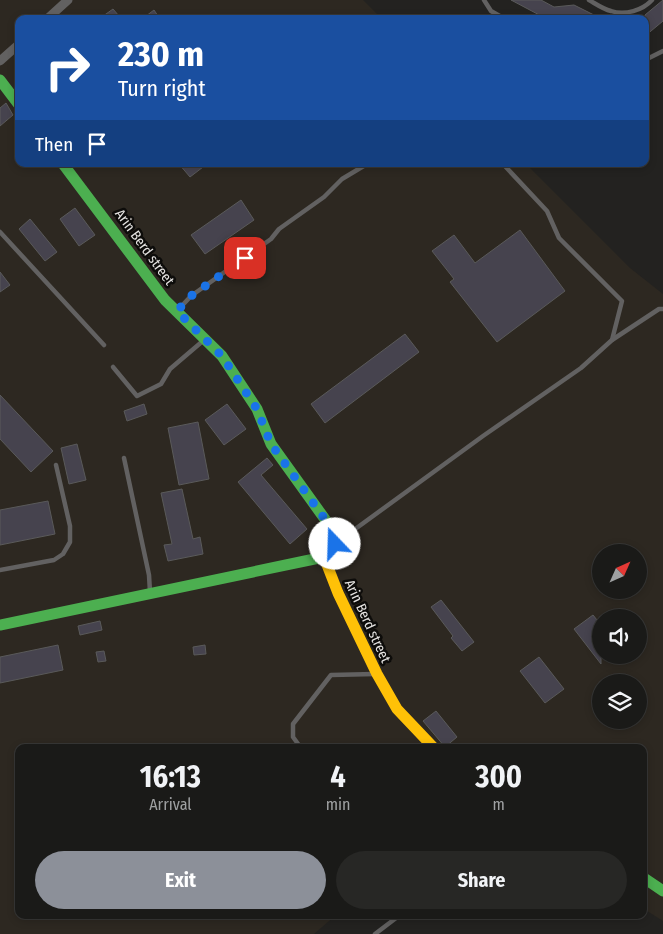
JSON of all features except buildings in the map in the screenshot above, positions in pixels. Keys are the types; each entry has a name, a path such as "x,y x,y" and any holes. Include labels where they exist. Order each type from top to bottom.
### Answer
{"street":[{"path":"51,15 68,0"},
{"path":"0,61 15,48"},
{"path":"0,80 15,100"},
{"name":"Arin Berd street","path":"65,167 166,300 222,356 257,409 271,444 332,529 335,544"},
{"path":"0,625 324,557 335,544"},
{"name":"Arin Berd street","path":"324,557 338,593 377,674 397,709 430,744"},
{"path":"647,880 663,891"}],"lane":[{"path":"484,0 491,11 498,15"},
{"path":"589,0 612,12 628,12 646,7 652,0"},
{"path":"649,58 663,52"},
{"path":"177,311 191,296 270,239 279,229 324,197 342,179 362,167"},
{"path":"506,167 547,211 559,238 622,301 612,340"},
{"path":"0,232 104,345"},
{"path":"335,544 483,436 581,368 612,340 663,309"},
{"path":"113,367 137,396 161,384 170,369 205,339"},
{"path":"124,458 149,575 150,593"},
{"path":"0,570 54,560 63,554 70,542 70,526 56,465"},
{"path":"298,744 293,737 293,724 331,675 377,674"},
{"path":"375,934 395,919"}],"shaded area":[{"path":"0,0 363,0 378,15 15,15 15,167 529,167 630,268 663,294 663,921 647,911 647,744 15,744 15,919 331,919 314,934 0,934"}],"traffic: fast":[{"path":"0,80 15,100"},
{"path":"65,167 165,300 222,356 257,409 271,444 332,529 335,544 324,557"},
{"path":"0,625 324,557"},
{"path":"647,880 663,891"}],"traffic: slow":[{"path":"324,557 338,593 377,674 397,709 430,744"}],"route":[{"path":"245,258 191,296 177,311 222,356 257,409 271,444 332,529 335,544"}]}
